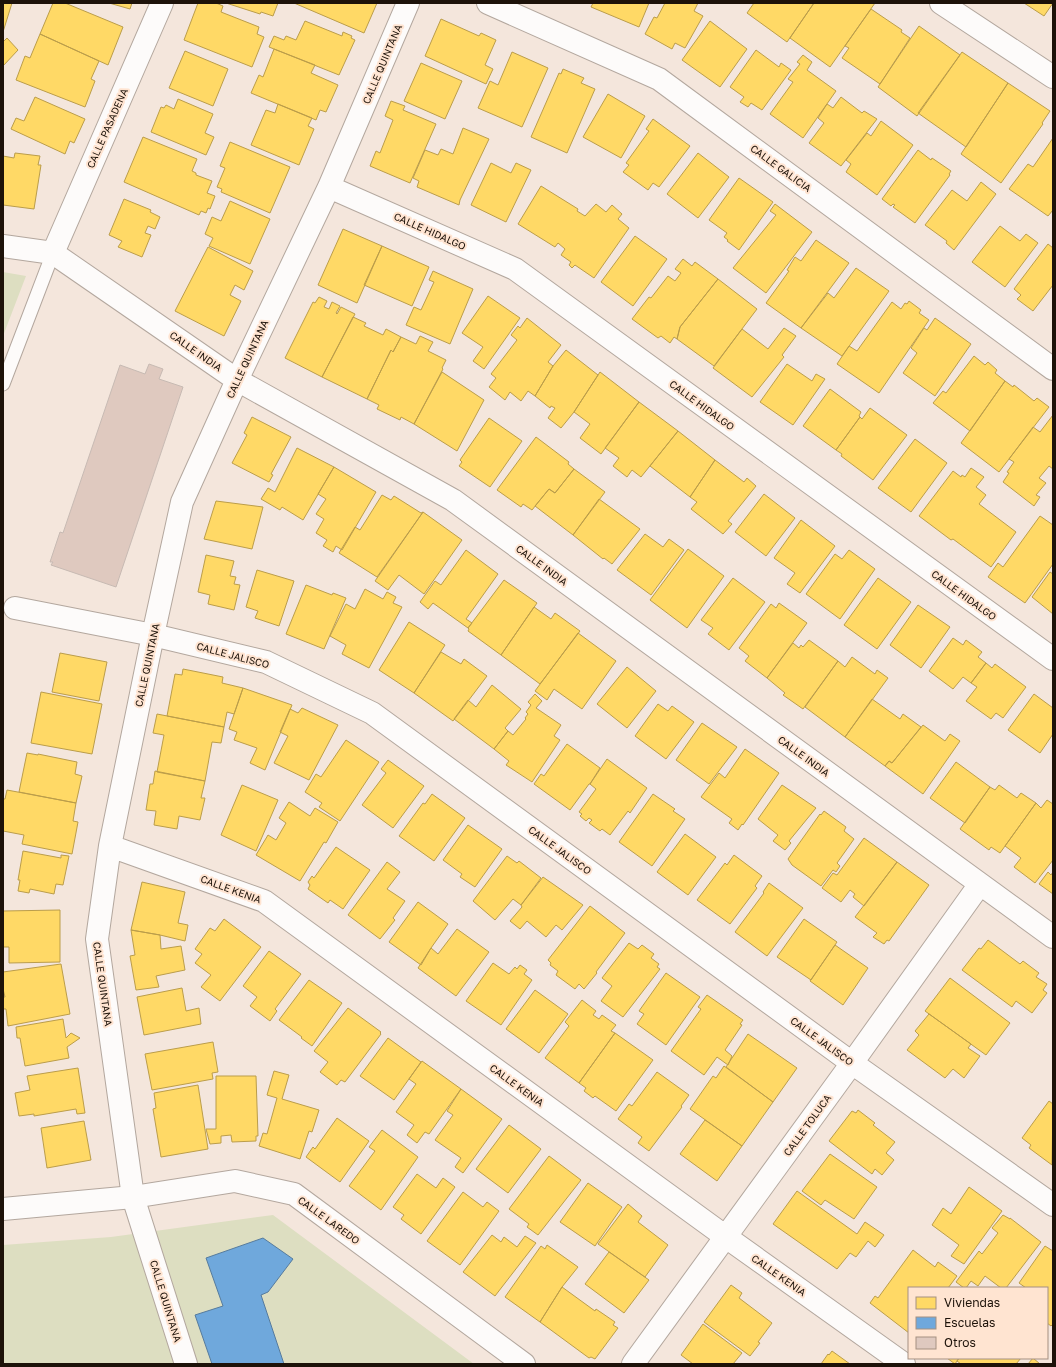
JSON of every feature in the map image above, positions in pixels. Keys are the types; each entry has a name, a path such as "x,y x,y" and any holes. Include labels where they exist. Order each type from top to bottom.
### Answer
{"street":[{"name":"CALLE PASADENA","path":"53,253 162,3"},
{"name":"CALLE QUINTANA","path":"186,1364 134,1197 97,939 110,846 153,634 182,502 236,380 329,187 408,3"},
{"name":"CALLE GALICIA","path":"488,3 659,79 1053,369"},
{"path":"941,3 1051,73"},
{"name":"CALLE HIDALGO","path":"329,187 515,269 1053,659"},
{"name":"CALLE INDIA","path":"3,246 53,253 236,380 453,500 1053,937"},
{"name":"CALLE JALISCO","path":"15,608 153,634 266,662 372,713 852,1063 1053,1205"},
{"name":"CALLE KENIA","path":"110,846 264,901 726,1237 904,1364"},
{"name":"CALLE TOLUCA","path":"633,1364 980,884"},
{"name":"CALLE LAREDO","path":"3,1209 134,1197 235,1181 294,1194 524,1364"}],"lane":[{"path":"3,384 53,253"}],"green space":[{"path":"3,272 26,276 3,336"},
{"path":"273,1215 474,1364 3,1364 3,1245 111,1237"}],"building: Viviendas":[{"path":"3,3 12,3 3,32"},
{"path":"53,3 65,3 123,27 108,65 40,34"},
{"path":"109,3 132,3 130,9"},
{"path":"198,3 216,3 223,6 221,12 259,27 257,34 264,37 252,67 184,40"},
{"path":"226,3 278,3 273,16 261,12 260,14"},
{"path":"294,3 377,3 364,33"},
{"path":"593,3 649,3 639,27 591,7"},
{"path":"665,3 698,3 694,11 703,16 685,48 675,43 672,49 645,34 654,17 657,18"},
{"path":"754,3 814,3 787,42 747,13"},
{"path":"814,3 875,3 830,67 790,38"},
{"path":"1024,3 1053,3 1044,16"},
{"path":"871,9 902,30 901,32 910,38 880,84 842,58 849,48 845,46"},
{"path":"441,19 479,36 481,33 496,40 485,65 493,69 486,84 425,56"},
{"path":"305,21 342,36 343,32 352,36 351,38 355,40 339,75 269,47 274,36 284,40 286,36 296,40"},
{"path":"710,21 747,49 720,87 682,60"},
{"path":"919,26 960,55 917,116 878,87"},
{"path":"40,34 99,61 91,79 95,81 85,107 16,80 25,56 30,58"},
{"path":"7,38 18,50 3,66 3,42"},
{"path":"274,49 315,65 311,73 338,85 326,112 320,110 316,120 251,93 259,75 263,77"},
{"path":"756,50 779,67 781,63 791,70 762,110 751,103 748,107 740,102 744,97 730,87"},
{"path":"185,51 228,69 213,106 169,88"},
{"path":"512,52 548,68 522,127 478,108 490,81 498,85"},
{"path":"962,52 1008,83 966,147 918,113"},
{"path":"803,55 812,62 807,70 836,91 803,138 770,114 793,82 788,79 800,64 797,62"},
{"path":"421,63 462,81 445,119 404,101"},
{"path":"563,69 584,78 581,83 595,89 567,153 531,137 559,73 561,74"},
{"path":"1008,83 1050,111 1042,123 1043,124 1001,183 961,154"},
{"path":"608,94 645,116 621,158 583,137"},
{"path":"35,97 85,119 74,143 70,141 65,154 11,129 16,118 24,121"},
{"path":"841,97 862,113 864,111 877,119 841,166 809,143 824,123 818,118 827,104 833,108"},
{"path":"178,99 213,114 205,133 214,137 206,155 151,132 161,107 164,108 166,105 174,109"},
{"path":"391,101 405,106 403,110 436,124 410,183 370,166 376,151 380,153 393,120 385,116"},
{"path":"278,104 312,118 308,126 314,129 299,165 251,145 266,110 275,113"},
{"path":"653,119 690,146 659,187 653,183 648,190 623,172 629,165 626,163 649,131 646,129"},
{"path":"881,121 913,145 877,195 846,172 851,164 846,160 867,133 871,136"},
{"path":"463,128 489,139 459,205 417,187 419,181 413,178 425,150 438,155 441,149 453,154"},
{"path":"143,137 197,159 192,171 196,173 196,175 212,181 207,193 215,196 210,209 208,208 206,213 201,211 199,215 124,182"},
{"path":"1053,138 1053,210 1048,216 1009,189 1028,164 1033,167"},
{"path":"230,142 290,167 270,213 221,192 222,189 217,187 225,168 220,166"},
{"path":"918,150 931,160 932,158 951,171 949,174 950,175 915,223 893,207 895,205 893,204 891,206 882,199"},
{"path":"15,153 40,156 38,165 41,165 34,209 3,205 3,156 14,158"},
{"path":"698,153 729,177 698,218 667,194"},
{"path":"491,163 511,173 516,163 531,170 506,222 471,205"},
{"path":"739,178 773,202 739,250 724,237 727,233 709,220"},
{"path":"981,182 996,194 954,250 946,243 947,241 925,225 952,190 967,201"},
{"path":"541,186 578,209 577,211 585,216 596,204 606,212 612,205 622,214 618,219 629,228 594,278 575,265 572,268 569,265 571,262 561,255 565,249 558,243 555,247 518,224"},
{"path":"124,199 151,210 150,212 160,217 155,229 148,226 145,233 151,235 142,257 118,247 122,241 109,235"},
{"path":"230,201 270,219 250,264 209,246 213,238 205,234 212,217 221,221"},
{"path":"775,204 812,232 766,293 733,268 776,215 770,211"},
{"path":"1000,226 1020,241 1026,234 1038,243 1005,287 972,262"},
{"path":"343,229 382,246 357,303 318,285"},
{"path":"635,236 667,259 633,306 601,282"},
{"path":"816,240 849,263 801,328 766,303 789,271 787,270 795,257 801,261"},
{"path":"1048,244 1053,248 1053,285 1033,311 1017,299 1021,295 1014,289"},
{"path":"382,246 429,267 412,306 364,285"},
{"path":"208,247 253,271 244,290 235,285 230,295 241,301 224,336 175,311"},
{"path":"683,259 692,266 695,262 718,279 680,327 677,339 674,337 670,343 661,336 658,338 632,319 668,276 675,281 681,273 675,269"},
{"path":"856,268 889,291 842,356 801,328 828,293 834,298"},
{"path":"433,271 473,289 450,344 406,325 414,307 421,310 434,282 429,280"},
{"path":"718,279 757,309 714,366 677,339 680,327"},
{"path":"488,296 520,318 484,369 473,361 483,347 462,333"},
{"path":"319,297 327,301 324,307 329,309 332,302 340,306 336,313 337,314 341,307 355,314 322,377 285,358 313,302 315,303"},
{"path":"909,301 921,310 919,313 929,320 879,393 837,364 849,346 857,351 892,302 901,309 905,303 907,304"},
{"path":"353,317 366,323 364,326 383,335 386,329 401,337 393,352 391,350 367,399 322,377"},
{"path":"527,318 561,345 548,362 553,366 535,396 528,391 521,401 510,392 505,400 489,387 496,378 491,374 517,340 511,335 518,326 520,328"},
{"path":"935,318 971,344 935,396 903,373 917,353 911,348 924,328 927,330"},
{"path":"784,328 796,336 782,355 784,357 752,397 713,368 742,329 768,349"},
{"path":"420,336 433,342 428,351 446,360 442,368 443,369 414,424 401,417 400,420 377,409 379,405 367,399 391,350 393,352 401,337 416,344"},
{"path":"566,350 598,375 574,412 561,428 548,418 555,408 551,406 550,408 535,396 553,366"},
{"path":"974,356 985,365 988,362 997,370 995,373 1005,381 970,431 933,403 943,391 946,393"},
{"path":"787,364 812,381 816,374 825,379 793,425 760,402"},
{"path":"442,372 484,400 457,451 414,424"},
{"path":"600,372 639,402 601,454 580,438 590,424 574,412"},
{"path":"1005,381 1013,387 1014,385 1034,401 1037,398 1049,407 999,472 961,443"},
{"path":"830,389 861,412 860,417 836,450 803,426"},
{"path":"639,402 678,431 641,477 632,470 627,477 613,466 619,458 605,448"},
{"path":"870,408 907,435 873,480 841,456 842,454 836,450 860,417 862,419"},
{"path":"1053,415 1053,469 1049,466 1039,478 1046,483 1036,495 1040,497 1034,506 1003,482 1009,473 1007,472 1014,462 1009,459 1033,427 1040,432"},
{"path":"252,417 291,437 271,474 273,475 269,482 232,463 247,435 244,433"},
{"path":"489,418 522,441 490,487 459,466 462,462 460,460"},
{"path":"678,431 715,460 690,497 650,466"},
{"path":"536,437 569,462 568,464 574,469 555,493 549,489 532,510 523,504 521,507 497,490"},
{"path":"915,439 947,463 911,512 878,488"},
{"path":"297,448 334,467 303,520 282,507 280,510 261,499 268,488 275,492"},
{"path":"715,460 744,482 747,478 756,486 728,521 732,524 723,534 691,509 697,502 690,497"},
{"path":"334,467 376,492 342,550 336,546 333,552 323,546 327,540 316,533 324,519 316,514 326,499 318,494"},
{"path":"971,468 984,477 976,487 986,495 979,504 1016,532 991,567 919,516 953,471 961,477 962,475 965,477"},
{"path":"574,469 605,492 573,535 535,506 549,489 555,493"},
{"path":"764,494 795,518 766,556 735,532"},
{"path":"382,495 391,500 394,496 421,513 423,512 377,577 339,553 355,527 360,530"},
{"path":"599,499 640,529 612,564 604,558 603,559 573,535"},
{"path":"216,501 263,507 252,549 204,539"},
{"path":"423,512 462,540 424,594 399,575 388,590 375,581"},
{"path":"1040,516 1053,525 1053,564 1025,603 988,577 998,563 1003,567"},
{"path":"801,520 835,546 800,593 787,584 795,573 774,558"},
{"path":"645,534 663,547 669,539 684,550 651,595 617,570"},
{"path":"688,549 724,576 687,628 650,600"},
{"path":"466,550 498,574 466,619 472,623 468,628 433,603 428,609 420,602 435,581 441,585"},
{"path":"849,550 875,569 840,619 806,594 835,554 842,559"},
{"path":"206,555 234,561 230,576 236,577 234,584 240,585 234,610 208,604 210,595 198,592"},
{"path":"257,570 294,581 279,626 255,618 258,611 246,607"},
{"path":"1050,572 1053,574 1053,614 1032,597"},
{"path":"733,578 765,602 729,650 708,634 713,628 701,620"},
{"path":"878,578 911,602 877,649 844,625"},
{"path":"504,580 537,603 501,655 468,631 468,628"},
{"path":"306,585 332,595 333,593 346,598 324,649 286,634"},
{"path":"365,589 383,599 387,592 396,597 393,603 402,607 369,668 342,654 346,645 330,636 346,604 355,609"},
{"path":"779,603 807,623 767,678 745,661 749,656 739,648 771,604 776,608"},
{"path":"918,605 950,627 921,668 890,645"},
{"path":"534,607 551,619 555,613 580,631 540,684 501,655"},
{"path":"409,622 445,645 414,693 379,670"},
{"path":"578,633 616,661 582,709 554,689 547,700 535,691"},
{"path":"953,638 963,645 966,640 982,652 978,657 986,663 971,683 963,677 953,689 929,671"},
{"path":"809,640 838,661 803,709 783,695 785,693 767,678 793,643 799,648 801,645 803,647"},
{"path":"441,652 461,664 464,659 487,676 453,721 414,693"},
{"path":"60,653 107,662 99,701 52,692"},
{"path":"852,657 875,674 877,670 888,678 845,737 805,707 838,661 845,667"},
{"path":"986,663 992,668 995,664 1026,687 1003,718 996,713 991,719 966,701 977,687 971,683"},
{"path":"627,667 656,691 627,728 597,704"},
{"path":"183,669 223,677 222,683 243,688 234,714 227,712 224,727 167,716 175,674 182,675"},
{"path":"492,685 521,709 505,728 508,731 494,749 454,719 468,700 476,707"},
{"path":"243,688 292,705 265,770 250,763 257,748 234,740 237,732 229,729"},
{"path":"41,692 102,704 92,754 31,743"},
{"path":"535,694 542,701 536,708 561,725 554,736 560,740 532,782 506,765 509,761 494,749 508,731 513,735 526,719 525,718 528,714 526,712 531,705 528,702"},
{"path":"1034,694 1053,708 1053,734 1040,753 1008,730"},
{"path":"872,699 900,719 903,714 921,727 892,763 889,761 885,766 845,737"},
{"path":"658,704 668,711 672,706 694,722 666,759 635,736"},
{"path":"302,708 338,725 309,780 274,763 288,736 280,732 290,709 298,713"},
{"path":"157,714 224,727 221,743 212,742 205,781 157,772 164,735 153,733"},
{"path":"702,723 737,747 709,784 676,760"},
{"path":"923,725 945,741 950,734 960,741 923,794 885,766 889,761 892,763"},
{"path":"346,740 379,762 340,821 319,807 322,803 305,792 316,774 321,777"},
{"path":"567,744 600,768 570,810 534,784 541,774 544,776"},
{"path":"745,749 779,773 738,830 729,823 732,819 701,797 719,773 725,778"},
{"path":"27,753 77,762 75,774 82,776 76,803 19,792"},
{"path":"607,759 647,788 630,813 628,811 610,835 602,829 600,831 589,823 592,820 589,818 586,821 580,816 582,814 579,812 596,789 590,784"},
{"path":"388,760 424,786 393,828 362,805 386,773 381,769"},
{"path":"956,762 990,787 965,823 930,798"},
{"path":"155,771 205,781 201,798 205,798 200,820 179,816 177,829 154,825 156,811 146,810 150,784 153,784"},
{"path":"242,785 278,800 256,851 221,835"},
{"path":"782,785 816,808 789,841 791,843 785,850 773,841 778,835 758,819"},
{"path":"999,785 1017,798 1021,793 1036,803 1000,853 991,847 989,850 960,829 990,787 995,790"},
{"path":"7,790 76,803 73,821 78,822 72,854 22,844 24,835 3,831 3,799 5,799"},
{"path":"432,794 465,818 434,861 399,836 423,803 425,804"},
{"path":"653,794 675,809 673,811 685,819 652,866 619,842"},
{"path":"1047,800 1053,804 1053,860 1035,883 1014,867 1021,858 1005,846 1036,803 1041,808"},
{"path":"289,802 310,816 315,808 338,822 326,843 324,842 300,881 256,855 268,835 276,840 286,823 279,818"},
{"path":"824,811 846,827 844,831 854,839 837,863 840,866 836,872 833,870 821,886 792,865 788,859 820,814 821,815"},
{"path":"468,825 502,849 475,887 460,877 462,874 443,860"},
{"path":"685,834 716,857 688,895 657,872"},
{"path":"864,838 897,862 864,906 853,897 855,894 850,890 841,902 822,888 833,873 837,875"},
{"path":"336,847 370,870 343,909 330,900 328,903 308,889 310,885 308,882 312,876 314,878"},
{"path":"23,851 61,858 61,855 69,856 63,885 56,884 54,894 30,889 29,893 18,891 20,880 18,880"},
{"path":"734,855 762,876 755,886 757,888 730,924 697,900 725,863 727,865"},
{"path":"507,856 517,863 519,861 541,878 521,905 513,899 495,920 473,901"},
{"path":"387,862 400,872 387,889 405,901 393,918 395,920 380,939 348,915"},
{"path":"897,862 929,885 889,941 887,940 884,944 873,937 877,933 855,917"},
{"path":"1048,872 1051,875 1053,872 1053,894 1039,884"},
{"path":"543,877 583,905 562,930 556,925 546,937 527,921 520,929 510,921 522,907 521,905"},
{"path":"142,882 185,892 178,923 188,925 185,941 131,930"},
{"path":"769,883 803,908 767,956 735,932 764,893 763,892"},
{"path":"418,902 448,924 421,965 389,942"},
{"path":"590,906 625,933 584,989 579,984 575,989 556,975 558,971 550,965 551,963 548,960"},
{"path":"60,910 60,962 9,963 9,947 3,947 3,911"},
{"path":"224,919 261,947 220,1001 201,987 211,975 195,963 202,954 195,949 210,928 215,931"},
{"path":"804,919 837,942 811,980 777,957"},
{"path":"457,929 489,952 456,996 418,968 431,948 438,954"},
{"path":"131,930 160,935 161,949 181,946 185,970 156,976 159,987 136,990 130,956 135,955"},
{"path":"988,940 1020,964 1023,961 1039,973 1036,977 1047,984 1043,990 1047,993 1032,1013 1016,1001 1012,1007 962,970 979,948 981,949"},
{"path":"629,943 638,949 642,945 654,954 651,958 659,964 657,967 660,969 623,1017 601,1001 612,986 602,978"},
{"path":"835,945 868,968 843,1005 810,981"},
{"path":"269,951 301,974 275,1009 277,1011 270,1021 250,1006 257,997 243,986"},
{"path":"493,963 509,974 515,967 517,969 520,965 527,970 524,974 532,980 501,1025 466,1001"},
{"path":"61,964 70,1014 8,1026 6,1009 3,1009 3,997 5,997 3,989 3,972"},
{"path":"666,973 700,997 666,1045 637,1024 644,1014 639,1011"},
{"path":"950,978 1010,1023 986,1055 925,1011"},
{"path":"309,980 342,1003 312,1046 279,1020"},
{"path":"182,988 186,1011 199,1008 201,1024 144,1035 137,997"},
{"path":"535,990 568,1014 539,1053 506,1029"},
{"path":"707,995 743,1020 740,1024 742,1025 725,1050 732,1056 728,1065 717,1057 704,1075 671,1051 701,1009 698,1007"},
{"path":"582,1000 596,1011 593,1015 599,1019 602,1015 616,1025 611,1031 615,1033 579,1083 545,1058 569,1026 565,1022"},
{"path":"348,1008 381,1032 381,1034 345,1082 341,1080 337,1085 320,1072 328,1062 314,1051"},
{"path":"929,1014 971,1044 968,1048 980,1056 964,1078 953,1069 945,1078 907,1050 919,1035 915,1031"},
{"path":"63,1019 66,1038 71,1033 80,1038 67,1047 69,1058 25,1066 20,1038 17,1038 16,1027"},
{"path":"615,1033 653,1060 616,1111 595,1096 593,1098 584,1091 586,1088 579,1083"},
{"path":"748,1034 797,1068 773,1102 726,1067"},
{"path":"388,1038 421,1062 394,1100 360,1076"},
{"path":"213,1042 218,1072 212,1073 213,1079 152,1090 145,1054"},
{"path":"422,1061 461,1089 429,1134 425,1132 417,1143 407,1135 414,1125 396,1112 416,1084 409,1079"},
{"path":"724,1066 773,1102 742,1146 690,1109 713,1076 716,1078"},
{"path":"78,1068 85,1113 77,1114 76,1109 34,1116 34,1114 19,1116 15,1093 30,1090 27,1076"},
{"path":"274,1071 289,1075 282,1099 319,1110 312,1132 309,1131 300,1159 259,1146 263,1133 267,1134 277,1098 267,1095"},
{"path":"657,1072 689,1095 681,1106 682,1107 649,1151 638,1143 642,1137 618,1119 629,1104 632,1106"},
{"path":"216,1076 256,1076 258,1136 256,1136 256,1141 232,1142 231,1135 221,1136 221,1143 210,1144 206,1129 216,1129"},
{"path":"198,1085 208,1149 161,1157 153,1109 156,1108 154,1093"},
{"path":"461,1089 502,1119 463,1173 455,1167 461,1158 435,1140 453,1115 447,1111"},
{"path":"1049,1101 1053,1104 1052,1165 1029,1148 1031,1145 1022,1138"},
{"path":"858,1110 875,1123 873,1125 895,1142 886,1153 894,1160 882,1175 875,1169 872,1174 829,1141 852,1111 856,1113"},
{"path":"337,1118 369,1141 340,1182 306,1157 313,1147 315,1149"},
{"path":"705,1120 742,1146 717,1181 680,1154"},
{"path":"84,1121 91,1160 47,1168 41,1128"},
{"path":"509,1125 541,1149 508,1193 476,1169"},
{"path":"382,1130 418,1157 381,1210 349,1186 375,1151 369,1147"},
{"path":"830,1154 877,1187 854,1219 825,1200 821,1205 802,1191"},
{"path":"549,1156 581,1180 538,1235 527,1227 529,1224 509,1209"},
{"path":"417,1174 436,1188 443,1178 455,1187 421,1234 401,1219 404,1215 393,1207"},
{"path":"588,1183 622,1207 595,1246 560,1222"},
{"path":"969,1187 1002,1211 964,1264 951,1256 959,1245 932,1225 943,1208 951,1214"},
{"path":"797,1191 857,1234 865,1222 884,1235 875,1247 868,1241 856,1257 850,1253 837,1269 773,1224"},
{"path":"463,1192 483,1207 487,1202 499,1211 460,1265 427,1241"},
{"path":"628,1204 642,1216 638,1222 668,1245 645,1277 598,1244"},
{"path":"1003,1215 1010,1218 1041,1242 1007,1287 1000,1287 985,1276 978,1286 971,1281 967,1287 963,1287 956,1282 979,1251 982,1254 998,1233 992,1228"},
{"path":"492,1235 501,1242 504,1237 517,1247 525,1236 536,1243 495,1296 463,1272"},
{"path":"547,1245 578,1267 562,1287 540,1322 505,1297 541,1246 545,1249"},
{"path":"1045,1246 1053,1251 1053,1324 1051,1326 1048,1324 1048,1287 1025,1287 1019,1283"},
{"path":"913,1250 935,1267 938,1262 957,1276 949,1287 908,1287 908,1332 870,1303 875,1296 878,1298"},
{"path":"609,1252 649,1280 624,1313 585,1284"},
{"path":"731,1285 742,1293 739,1298 772,1323 750,1356 704,1322"},
{"path":"562,1287 595,1311 596,1309 615,1322 613,1325 618,1328 595,1359 591,1357 589,1358 540,1322"},
{"path":"703,1324 742,1353 733,1364 693,1364 681,1355"},
{"path":"832,1351 850,1364 821,1364"},
{"path":"948,1359 958,1359 955,1364"},
{"path":"958,1359 1020,1359 1016,1364 961,1364 957,1361"},
{"path":"1032,1359 1034,1359 1040,1364 1028,1364"}],"building: Escuelas":[{"path":"263,1238 293,1259 268,1292 261,1295 284,1364 212,1364 195,1315 223,1306 206,1258"}],"building: Otros":[{"path":"149,364 163,369 159,379 183,387 116,587 51,565 53,562 50,562 60,532 63,533 120,365 145,374"}]}
